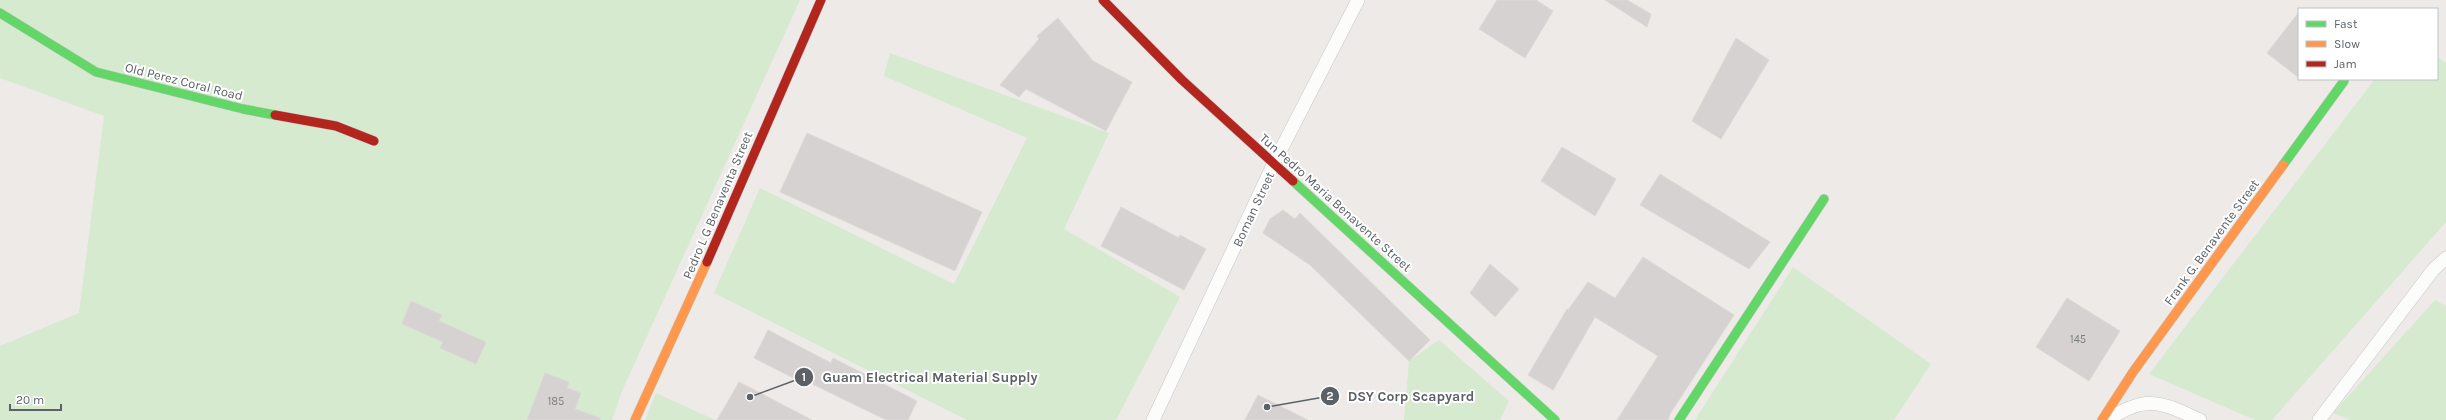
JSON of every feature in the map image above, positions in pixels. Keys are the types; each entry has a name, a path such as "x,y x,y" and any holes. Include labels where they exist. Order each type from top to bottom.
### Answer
{"street":[{"name":"Pedro L G Benaventa Street","path":"635,420 679,326 821,0"},
{"name":"Tun Pedro Maria Benavente Street","path":"1103,0 1182,80 1555,420"},
{"name":"Boman Street","path":"1153,420 1274,163 1358,0"},
{"name":"Old Perez Coral Road","path":"0,13 96,72 182,92 243,109 336,126 374,141"},
{"name":"Frank G. Benavente Street","path":"2102,420 2133,372 2344,80"},
{"path":"1679,420 1824,199"},
{"path":"2319,420 2433,270 2446,258"},
{"path":"2107,420 2134,405 2163,403 2200,420"}],"green space":[{"path":"0,0 800,0 622,391 612,420 0,420 0,346 79,313 104,116 0,78"},
{"path":"890,53 1109,133 1064,229 1180,297 1116,420 967,420 714,293 760,188 954,284 1027,138 884,76"},
{"path":"2438,58 2446,63 2446,222 2272,420 2255,420 2149,374 2374,80 2438,80"},
{"path":"1793,267 1931,364 1894,420 1695,420"},
{"path":"2435,300 2446,306 2446,420 2350,420 2333,413"},
{"path":"1439,340 1509,401 1500,420 1404,420 1409,361"},
{"path":"656,393 715,420 645,420"}],"building":[{"path":"1497,0 1536,0 1553,11 1525,58 1479,29"},
{"path":"1605,0 1627,0 1651,14 1647,27"},
{"path":"2298,13 2298,77 2267,53"},
{"path":"1058,18 1093,61 1132,82 1106,131 1026,89 1019,97 1000,85 1039,39 1037,36"},
{"path":"1736,38 1769,60 1721,139 1692,121"},
{"path":"807,133 982,212 955,271 780,192"},
{"path":"1562,147 1616,179 1595,216 1541,181"},
{"path":"1660,174 1770,242 1749,269 1640,205"},
{"path":"1121,207 1179,238 1180,235 1206,249 1184,290 1101,246"},
{"path":"1283,210 1295,219 1300,213 1430,340 1409,361 1310,265 1263,233 1270,219"},
{"path":"1643,257 1734,315 1670,414 1668,420 1617,420 1658,356 1595,317 1553,390 1528,375 1567,309 1568,310 1588,282 1615,298"},
{"path":"1490,264 1519,289 1495,317 1470,293"},
{"path":"2067,298 2120,331 2089,381 2036,347"},
{"path":"411,301 442,315 439,321 486,342 476,364 440,348 443,342 402,324"},
{"path":"768,330 831,363 833,358 917,401 908,420 886,420 802,379 801,382 754,358"},
{"path":"545,373 569,382 567,388 581,393 575,409 600,418 600,420 527,420"},
{"path":"739,382 812,420 717,420"},
{"path":"1258,395 1308,420 1245,420"}],"traffic: fast":[{"path":"0,13 96,72 243,109 275,115"},
{"path":"2283,165 2344,81"},
{"path":"1293,181 1555,420"},
{"path":"1679,420 1824,199"}],"traffic: slow":[{"path":"2102,420 2133,372 2283,165"},
{"path":"635,420 707,262"}],"traffic: jam":[{"path":"707,262 821,0"},
{"path":"1103,0 1182,80 1293,181"},
{"path":"275,115 336,126 374,141"}],"place":[{"name":"Guam Electrical Material Supply","path":"750,397"},
{"name":"DSY Corp Scapyard","path":"1267,407"}]}
